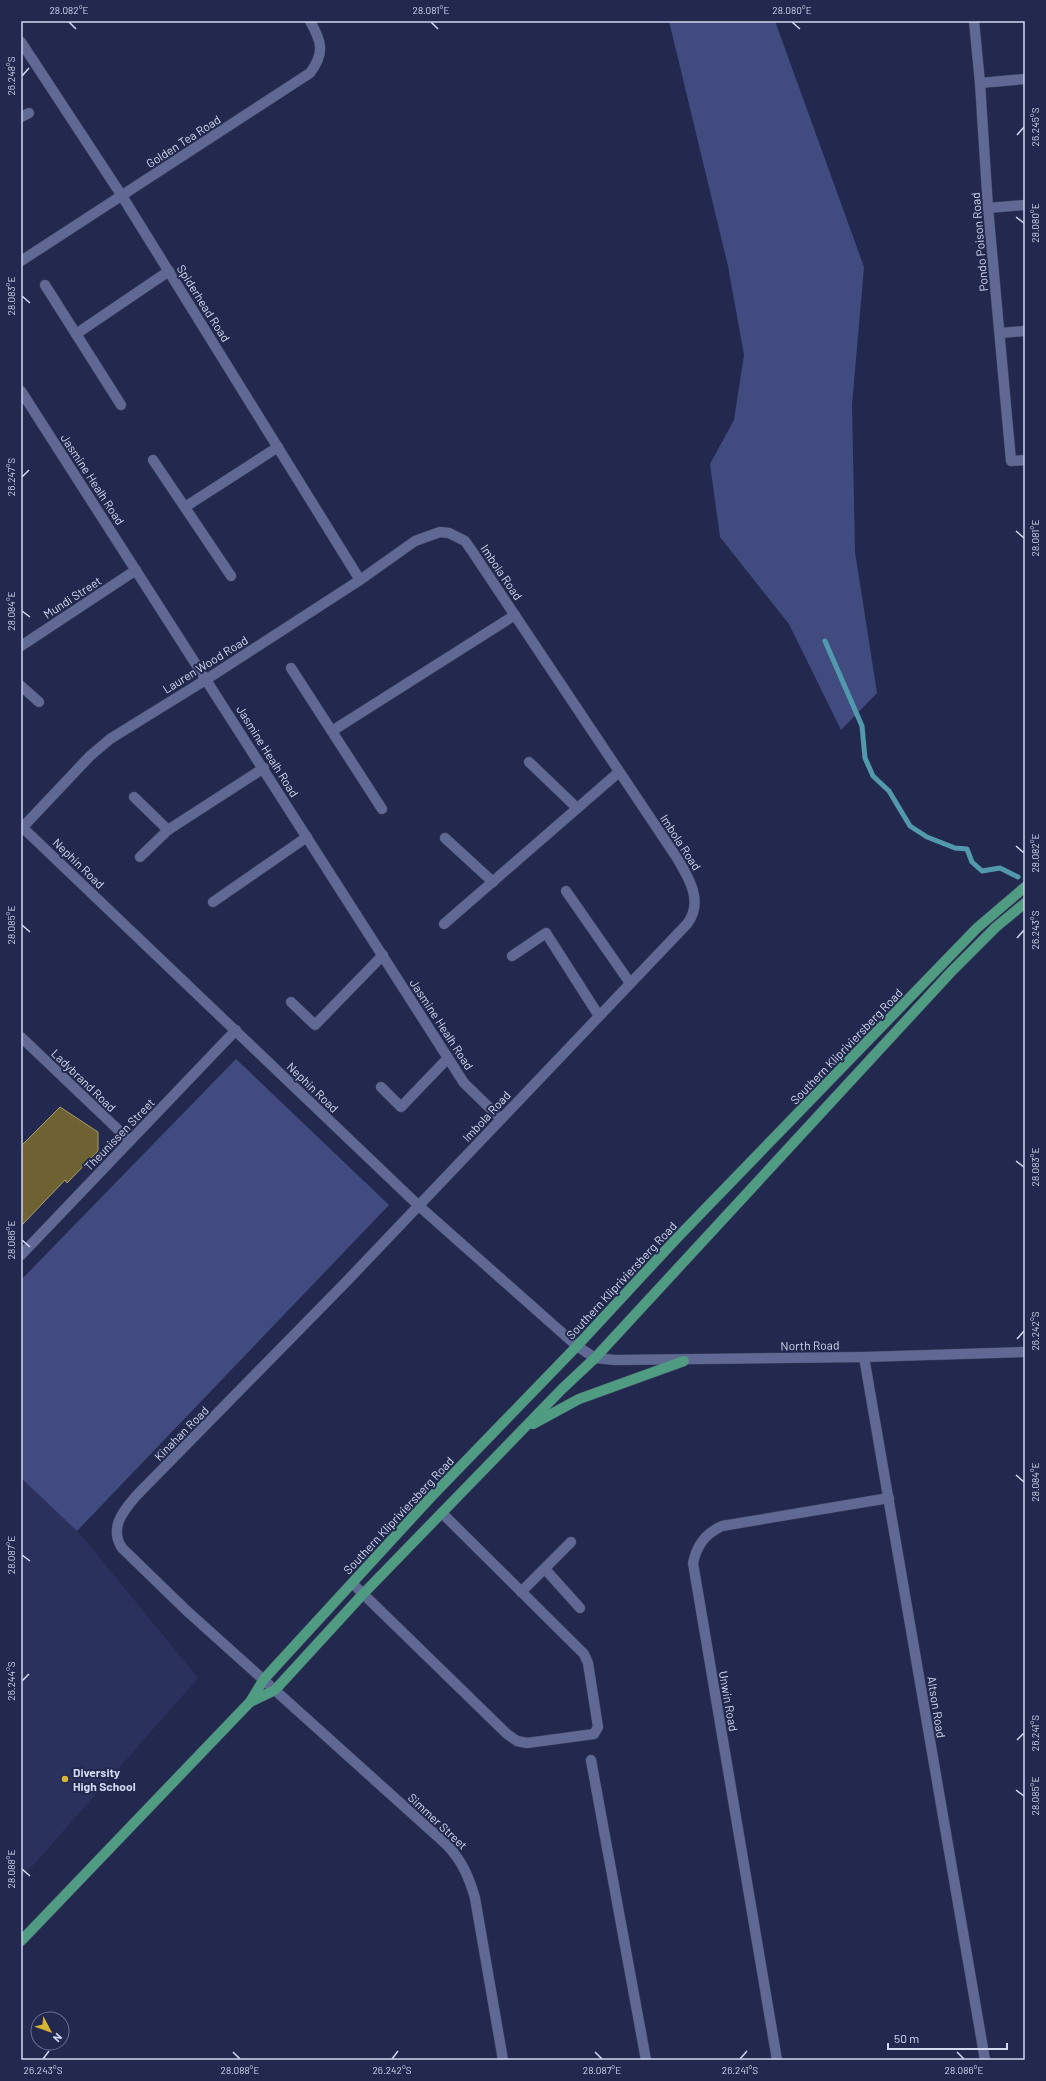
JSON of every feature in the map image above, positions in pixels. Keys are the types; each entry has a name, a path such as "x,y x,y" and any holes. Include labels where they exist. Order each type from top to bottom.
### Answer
{"main road":[{"name":"Southern Klipriviersberg Road","path":"21,1942 250,1702 264,1679 353,1584 431,1497 577,1346 676,1239 759,1155 977,928 1025,887"},
{"name":"Southern Klipriviersberg Road","path":"250,1702 275,1690 363,1594 562,1389 595,1358 772,1168 951,972 996,927 1025,903"},
{"path":"759,1155 772,1168"},
{"path":"516,1438 534,1424 579,1399 684,1360"}],"street":[{"name":"Golden Tea Road","path":"21,261 310,73 318,63 321,52 310,21"},
{"name":"Pondo Poison Road","path":"974,21 980,83 988,208 1001,333 1011,461 1025,460"},
{"name":"Spiderhead Road","path":"21,42 122,196 360,580"},
{"path":"980,83 1025,79"},
{"path":"988,208 1025,205"},
{"path":"76,334 169,271"},
{"path":"45,285 121,405"},
{"path":"1001,333 1025,330"},
{"name":"Jasmine Healh Road","path":"21,391 25,407 136,570 207,679 464,1083 501,1118"},
{"path":"185,507 278,447"},
{"path":"153,460 231,576"},
{"name":"Imbola Road","path":"415,542 440,532 449,533 465,541 692,884 694,903 692,915 687,924 419,1206"},
{"name":"Lauren Wood Road","path":"22,827 99,747 360,580 415,542"},
{"name":"Mundi Street","path":"21,646 136,570"},
{"path":"332,731 515,615"},
{"path":"291,668 382,809"},
{"path":"21,686 39,702"},
{"path":"529,762 577,808"},
{"path":"140,857 168,830 264,768"},
{"path":"444,924 619,772"},
{"path":"134,797 168,830"},
{"name":"Nephin Road","path":"22,827 419,1206 577,1346 595,1358"},
{"path":"213,902 307,836"},
{"path":"445,838 492,882"},
{"path":"566,891 630,983"},
{"path":"512,956 546,933 600,1016"},
{"path":"291,1002 315,1026 383,955"},
{"name":"Theunissen Street","path":"23,1250 236,1030"},
{"name":"Ladybrand Road","path":"21,1037 130,1141"},
{"path":"381,1087 401,1107 448,1058"},
{"name":"Kinahan Road","path":"264,1679 187,1611 122,1548 116,1535 119,1519 136,1496 419,1206"},
{"name":"North Road","path":"595,1358 615,1360 684,1360 864,1357 1025,1352"},
{"name":"Altson Road","path":"864,1357 985,2060"},
{"name":"Unwin Road","path":"777,2060 692,1563 702,1540 712,1531 722,1526 889,1498"},
{"path":"353,1584 507,1734 517,1741 527,1743 594,1734 598,1727 588,1663 584,1654 442,1514"},
{"path":"521,1592 571,1542"},
{"path":"545,1569 580,1608"},
{"name":"Simmer Street","path":"264,1679 447,1845 459,1858 468,1874 475,1898 503,2060"},
{"path":"591,1760 646,2060"}],"shaded area":[{"path":"669,21 775,21 864,267 852,405 855,552 877,693 841,730 789,624 720,537 710,464 734,420 744,355 728,266"},
{"path":"236,1059 389,1205 77,1531 21,1478 21,1280"},
{"name":"Diversity High School","path":"21,1478 80,1534 198,1678 21,1879"}],"building":[{"path":"60,1107 98,1132 98,1151 67,1183 65,1180 21,1226 21,1146"}],"waterway":[{"path":"825,641 862,726 865,758 873,776 889,791 910,826 927,837 955,848 967,849 972,862 982,871 1000,868 1018,877"}],"place":[{"name":"Diversity High School","path":"65,1779"}]}
